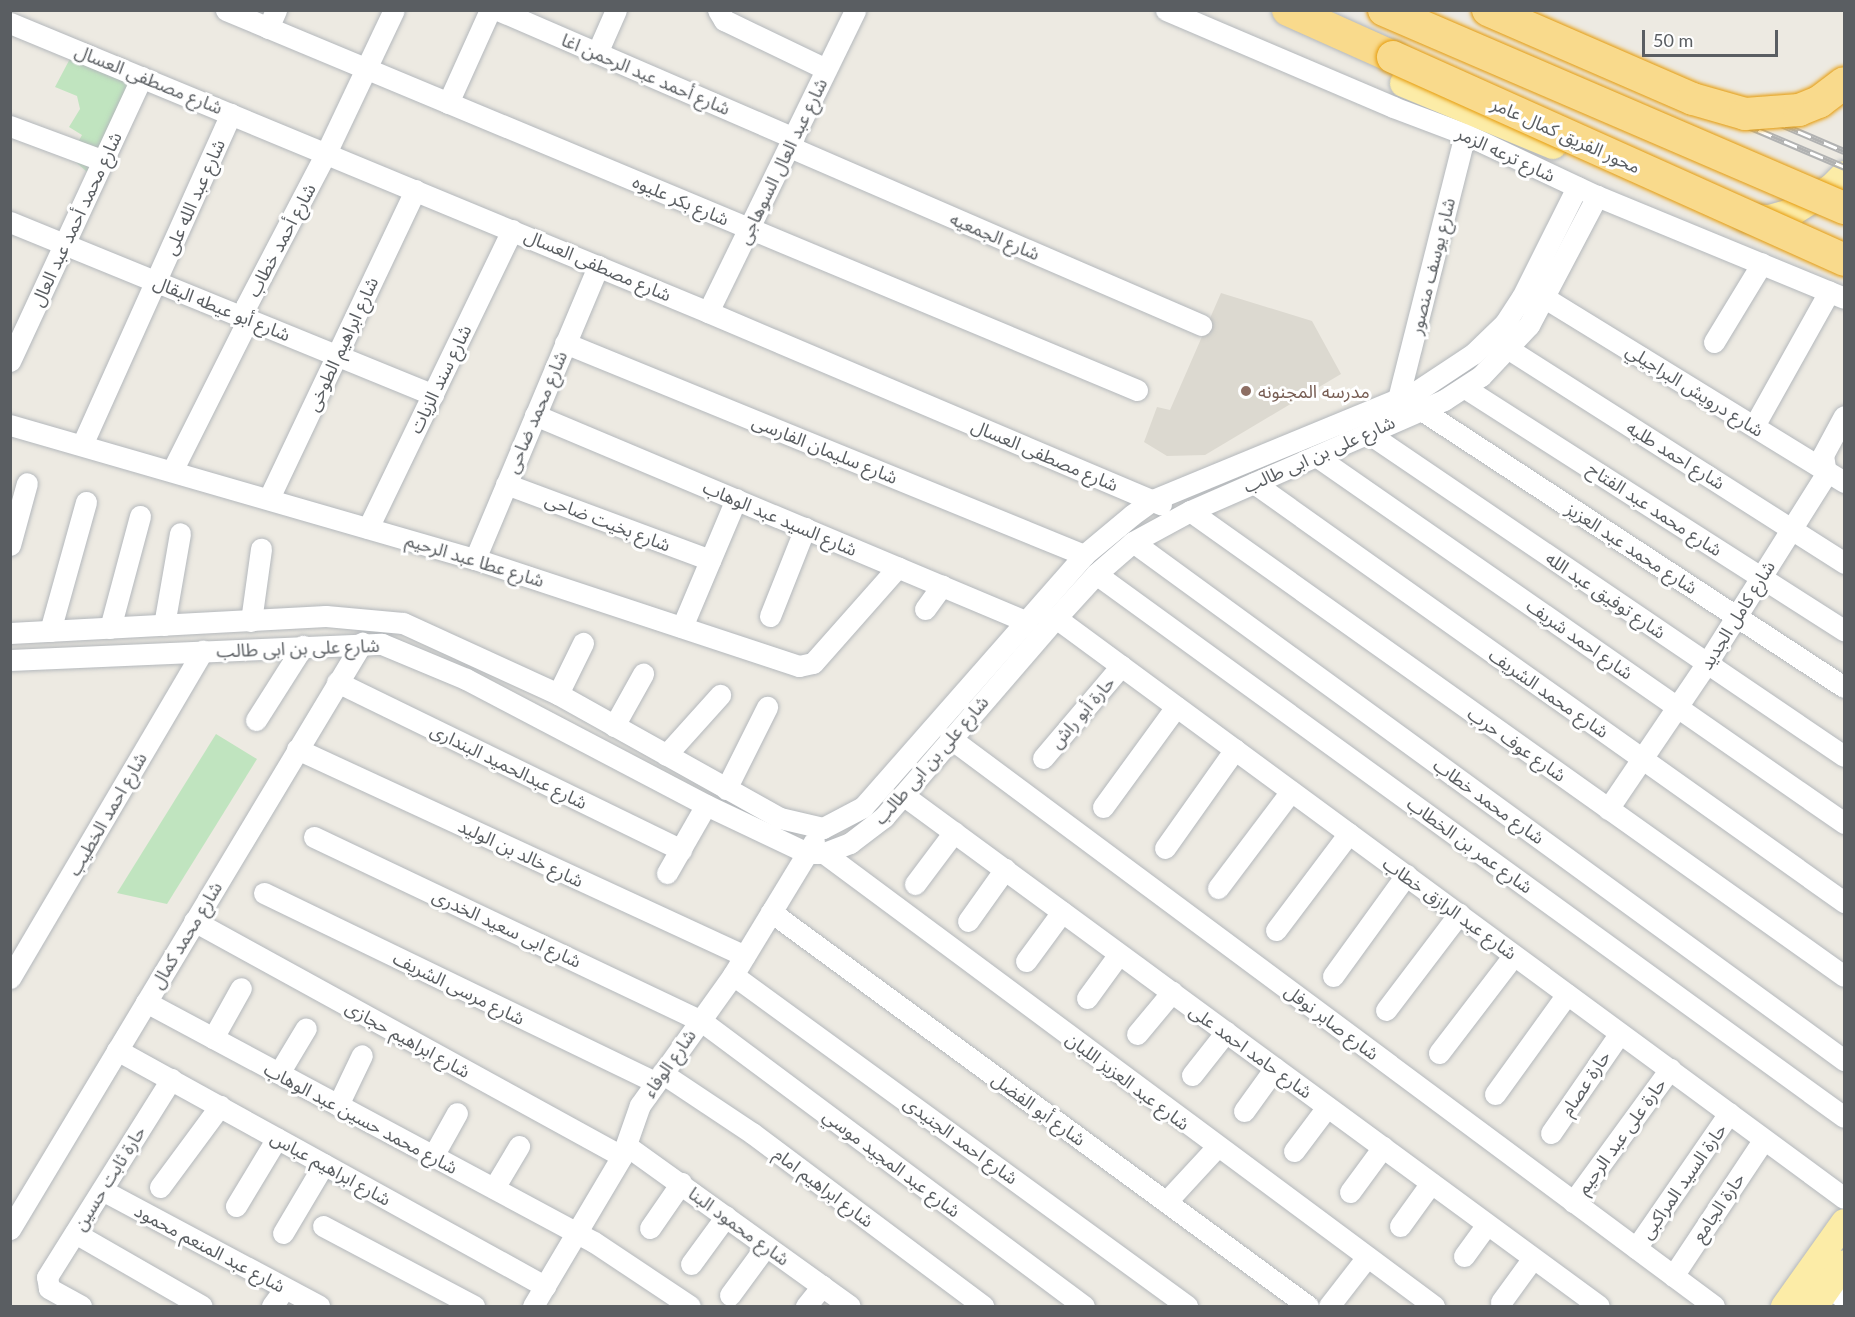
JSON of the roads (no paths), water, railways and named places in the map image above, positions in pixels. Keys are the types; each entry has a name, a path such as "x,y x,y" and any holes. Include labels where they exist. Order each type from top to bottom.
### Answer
{"highway":[{"name":"محور الفريق كمال عامر","path":"1288,10 1845,260"},
{"path":"1384,10 1845,208"},
{"path":"1488,10 1693,99 1745,114 1799,110 1819,102 1845,83"}],"main road":[{"path":"1403,83 1464,121 1730,215 1769,218 1793,212 1831,187 1845,174"},
{"path":"1784,1306 1845,1222"},
{"path":"1829,1297 1845,1263"}],"street":[{"name":"شارع بكر عليوه","path":"226,10 272,19 367,69 1137,390"},
{"name":"شارع أحمد خطاب","path":"173,469 246,318 246,306 326,153 394,10"},
{"path":"448,103 490,10"},
{"name":"شارع أحمد عبد الرحمن اغا","path":"498,10 792,143"},
{"path":"597,53 616,10"},
{"path":"718,10 724,20 826,69"},
{"name":"شارع عبد العال السوهاجى","path":"708,312 855,10"},
{"name":"شارع ترعه الزمر","path":"1166,10 1393,107 1464,121 1577,187 1837,295"},
{"name":"شارع مصطفى العسال","path":"10,23 512,230 1186,513"},
{"name":"شارع محمد أحمد عبد العال","path":"10,361 19,323 65,244 142,77"},
{"name":"شارع عبد الله على","path":"82,445 231,114"},
{"name":"شارع يوسف منصور","path":"1398,399 1464,121"},
{"path":"10,126 104,161"},
{"name":"شارع الجمعيه","path":"792,143 1201,325"},
{"name":"شارع على بن ابى طالب","path":"10,633 352,615 403,623 558,694 726,789 794,824 823,828 863,807 1084,555 1153,500 1398,399 1453,370 1505,323 1536,270 1577,187"},
{"name":"شارع ابراهيم الطوخى","path":"269,498 415,190"},
{"name":"شارع على بن ابى طالب","path":"10,660 362,643 382,644 421,658 706,805 815,853 868,831 903,795 950,738 1096,574 1133,542 1186,513 1465,388 1507,348 1545,298 1597,196"},
{"name":"شارع أبو عيطه البقال","path":"10,222 433,395"},
{"name":"شارع سند الزيات","path":"368,528 512,230"},
{"path":"1714,342 1752,291 1762,263"},
{"name":"شارع محمد ضاحى","path":"475,559 598,266"},
{"path":"1754,426 1837,295 1845,269"},
{"name":"شارع درويش البراجيلي","path":"1545,298 1845,482"},
{"name":"شارع سليمان الفارسى","path":"565,343 1084,555"},
{"name":"شارع احمد طلبه","path":"1507,348 1845,563"},
{"name":"شارع محمد عبد الفتاح","path":"1465,388 1845,630"},
{"name":"شارع محمد عبد العزيز","path":"1420,409 1845,687"},
{"name":"شارع السيد عبد الوهاب","path":"535,415 1025,621"},
{"name":"شارع كامل الجديد","path":"1608,808 1707,663 1791,529 1826,471 1823,455 1845,416"},
{"name":"شارع عطا عبد الرحيم","path":"10,425 173,469 475,559 806,666 898,567"},
{"name":"شارع توفيق عبد الله","path":"1368,433 1845,756"},
{"name":"شارع احمد شريف","path":"1316,456 1845,823"},
{"path":"10,545 15,511 27,483"},
{"name":"شارع محمد الشريف","path":"1254,483 1845,902"},
{"name":"شارع بخيت ضاحى","path":"506,484 710,560"},
{"path":"682,627 736,499"},
{"path":"50,631 86,502"},
{"name":"شارع عوف حرب","path":"1186,513 1845,976"},
{"path":"110,628 140,516"},
{"path":"770,616 805,528"},
{"path":"164,625 180,533"},
{"name":"شارع محمد خطاب","path":"1133,542 1845,1060"},
{"path":"251,621 261,549"},
{"name":"شارع عمر بن الخطاب","path":"1096,574 1845,1117"},
{"path":"926,609 942,586"},
{"name":"شارع عبد الرازق خطاب","path":"1056,618 1845,1198"},
{"name":"شارع محمد كمال","path":"10,1229 362,643"},
{"path":"558,694 583,643"},
{"path":"256,720 303,646"},
{"name":"شارع احمد الخطيب","path":"10,978 203,651"},
{"name":"حارة أبو راش","path":"1043,758 1121,666"},
{"path":"614,726 643,674"},
{"name":"شارع عبدالحميد البندارى","path":"337,682 681,850"},
{"path":"666,755 720,695"},
{"path":"726,789 767,707"},
{"path":"1102,807 1176,707"},
{"name":"شارع صابر نوفل","path":"950,738 1714,1306"},
{"name":"شارع خالد بن الوليد","path":"297,749 744,957"},
{"path":"1165,848 1234,749"},
{"path":"1218,888 1291,791"},
{"name":"شارع حامد احمد على","path":"903,795 1595,1305"},
{"path":"667,873 706,805"},
{"name":"شارع الوفاء","path":"534,1306 625,1151 635,1115 658,1078 733,975 771,912 815,853 823,828"},
{"path":"915,884 954,832"},
{"path":"1276,930 1349,833"},
{"name":"شارع ابى سعيد الخدرى","path":"314,837 700,1020"},
{"name":"شارع عبد العزيز اللبان","path":"815,853 1434,1306"},
{"path":"968,921 1005,869"},
{"path":"1333,976 1406,874"},
{"name":"شارع مرسى الشريف","path":"264,893 658,1078"},
{"name":"شارع أبو الفضل","path":"771,912 1308,1306"},
{"path":"1026,961 1062,912"},
{"path":"1386,1010 1459,914"},
{"name":"شارع ابراهيم حجازى","path":"194,921 625,1151"},
{"path":"1087,998 1119,954"},
{"path":"1438,1053 1514,955"},
{"name":"شارع احمد الجنيدى","path":"733,975 1187,1306"},
{"path":"213,1038 241,988"},
{"path":"1137,1034 1172,992"},
{"path":"1495,1094 1567,994"},
{"name":"شارع محمد حسين عبد الوهاب","path":"146,1002 577,1233 690,1306"},
{"name":"شارع عبد المجيد موسي","path":"700,1020 1084,1306"},
{"path":"279,1073 306,1028"},
{"path":"1192,1075 1226,1032"},
{"name":"حارة عصام","path":"1551,1133 1620,1033"},
{"name":"شارع ابراهيم عباس","path":"117,1050 545,1286"},
{"path":"338,1105 362,1055"},
{"path":"1244,1111 1275,1068"},
{"name":"حارة على عبد الرحيم","path":"1573,1202 1670,1070"},
{"name":"شارع ابراهيم امام","path":"658,1078 752,1133 983,1306"},
{"name":"حارة ثابت حسين","path":"81,1306 49,1288 48,1277 171,1079"},
{"path":"160,1187 220,1106"},
{"path":"1294,1151 1327,1107"},
{"path":"433,1156 457,1113"},
{"name":"حارة السيد المراكبى","path":"1636,1248 1729,1113"},
{"path":"236,1206 277,1138"},
{"name":"حارة الجامع","path":"1673,1276 1764,1139"},
{"path":"494,1188 519,1146"},
{"path":"1166,1202 1217,1147"},
{"path":"1350,1192 1383,1148"},
{"name":"شارع محمود البنا","path":"625,1151 681,1184 850,1306"},
{"path":"283,1233 324,1164"},
{"path":"1400,1226 1431,1183"},
{"path":"650,1228 681,1184"},
{"name":"شارع عبد المنعم محمود","path":"102,1190 318,1306"},
{"path":"691,1264 726,1216"},
{"path":"1464,1256 1487,1224"},
{"path":"323,1226 474,1306"},
{"path":"75,1233 202,1306"},
{"path":"730,1296 766,1246"},
{"path":"1329,1306 1367,1257"},
{"path":"1501,1302 1533,1258"},
{"path":"806,1306 822,1286"},
{"path":"272,1306 285,1288"}],"railway":[{"path":"1475,10 1844,167"},
{"path":"1515,10 1844,151"}],"place":[{"name":"مدرسه المجنونه","path":"1246,391"}]}
